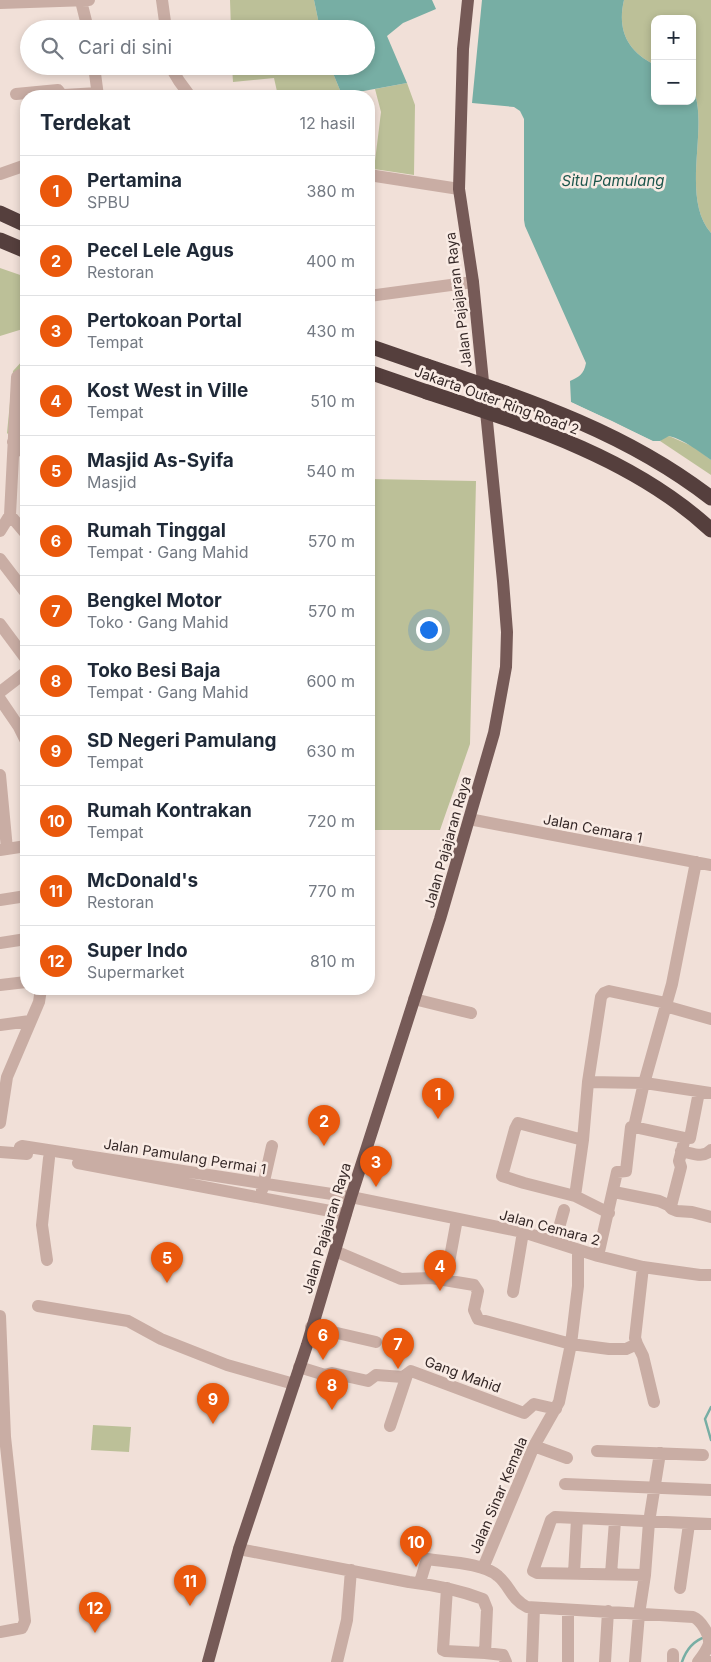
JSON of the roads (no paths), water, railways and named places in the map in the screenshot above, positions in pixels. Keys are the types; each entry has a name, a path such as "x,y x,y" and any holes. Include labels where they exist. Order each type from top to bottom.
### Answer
{"highway":[{"path":"0,214 20,222"},
{"path":"0,240 20,248"},
{"name":"Jakarta Outer Ring Road 2","path":"375,348 510,394 588,424 639,449 684,477 711,498"},
{"name":"Jakarta Outer Ring Road 2","path":"375,374 505,418 578,447 628,472 671,498 711,530"}],"main road":[{"name":"Jalan Pajajaran Raya","path":"208,1662 239,1549 294,1384 351,1197 440,919 494,733 501,699 506,667 507,632 473,282 460,189 462,79 468,0"}],"street":[{"path":"0,3 89,0"},
{"path":"162,0 165,20"},
{"path":"82,1 86,20"},
{"path":"95,75 97,90"},
{"path":"176,75 186,90"},
{"path":"16,94 20,94"},
{"path":"2,169 20,166"},
{"path":"375,176 460,189"},
{"path":"375,295 473,282"},
{"path":"0,531 10,515 17,377 20,375"},
{"path":"13,442 20,447"},
{"path":"10,515 20,527"},
{"path":"0,559 20,585"},
{"path":"0,624 20,651"},
{"path":"0,692 20,677"},
{"path":"0,699 20,722"},
{"path":"0,775 3,849 20,847"},
{"name":"Jalan Cemara 1","path":"469,819 711,865"},
{"path":"598,1256 617,1172 625,1172 631,1127 634,1127 644,1083 655,1050 665,1005 672,984 696,862"},
{"path":"0,900 20,897"},
{"path":"0,942 20,939"},
{"path":"0,985 20,983"},
{"path":"574,1196 583,1140 588,1082 602,994 609,991 711,1019"},
{"path":"0,1123 3,1077 30,1021 40,995"},
{"path":"414,999 471,1013"},
{"path":"0,1025 30,1021"},
{"path":"588,1082 644,1083 705,1093 690,1138 634,1127"},
{"path":"583,1140 518,1123 502,1172 504,1177 574,1196 609,1213"},
{"path":"671,1206 681,1167 679,1164 685,1138"},
{"name":"Jalan Pamulang Permai 1","path":"19,1152 22,1146 125,1167"},
{"path":"261,1197 272,1146"},
{"path":"682,1151 706,1155 711,1150"},
{"path":"0,1152 19,1152 164,1173 261,1197 346,1214"},
{"path":"47,1260 42,1218 50,1158"},
{"name":"Jalan Pamulang Permai 1","path":"164,1173 263,1184 351,1197"},
{"path":"614,1192 659,1201 671,1206 677,1212 692,1212 711,1217"},
{"name":"Jalan Cemara 2","path":"351,1197 523,1232 598,1256 643,1267 700,1275 711,1274"},
{"path":"555,1242 564,1210"},
{"path":"446,1279 457,1219"},
{"path":"513,1292 523,1232"},
{"name":"Jalan Sinar Kemala","path":"483,1568 534,1446 556,1409 571,1344 578,1286 578,1250"},
{"path":"335,1251 402,1279 446,1279 474,1285 478,1291 474,1310 478,1319 571,1344 609,1349 626,1349 637,1344"},
{"path":"643,1267 635,1338 643,1356 654,1402"},
{"path":"38,1306 128,1322 161,1339 227,1365 294,1384"},
{"path":"0,1316 5,1490 25,1621 22,1628 0,1632"},
{"path":"311,1327 376,1342"},
{"name":"Gang Mahid","path":"299,1367 325,1375 338,1374 368,1381 376,1375 404,1377 411,1371 524,1413 534,1404 556,1409"},
{"path":"390,1426 407,1375"},
{"path":"534,1446 568,1458"},
{"path":"597,1451 703,1455"},
{"path":"635,1662 639,1614 645,1575 648,1522 660,1453"},
{"path":"565,1484 711,1490"},
{"path":"645,1575 537,1573 534,1571 552,1518 555,1517 711,1524"},
{"path":"574,1573 577,1519"},
{"path":"611,1574 615,1521"},
{"path":"680,1588 689,1524"},
{"path":"239,1549 408,1582 420,1582 483,1599 486,1603 485,1653"},
{"path":"420,1582 427,1559 483,1568 494,1572 500,1577 517,1601 527,1607 608,1611 693,1617 698,1619 711,1616"},
{"path":"337,1662 347,1620 350,1570"},
{"path":"447,1588 443,1650 445,1652 503,1655 506,1662"},
{"path":"532,1662 534,1608"},
{"path":"568,1610 568,1662"},
{"path":"605,1662 608,1611"},
{"path":"698,1619 707,1653"}],"water":[{"path":"314,0 432,0 436,9 403,23 387,36 407,83 369,90 340,90 334,75 375,75 375,20 318,20"},
{"name":"Situ Pamulang","path":"482,0 624,0 622,21 626,38 637,53 651,63 651,105 696,105 696,99 698,120 697,200 702,218 711,233 711,460 680,440 669,436 660,441 653,441 571,402 570,381 581,375 586,363 525,226 524,119 520,111 514,107 472,103"}],"waterway":[{"path":"711,1407 705,1419 711,1440"},
{"path":"682,1662 690,1646 705,1637"}],"place":[{"name":"Pertamina","path":"438,1119"},
{"name":"Pecel Lele Agus","path":"324,1146"},
{"name":"Pertokoan Portal","path":"376,1187"},
{"name":"Masjid As-Syifa","path":"167,1283"},
{"name":"Kost West in Ville","path":"440,1291"},
{"name":"Rumah Tinggal","path":"323,1360"},
{"name":"Bengkel Motor","path":"398,1369"},
{"name":"Toko Besi Baja","path":"332,1410"},
{"name":"SD Negeri Pamulang","path":"213,1424"},
{"name":"Rumah Kontrakan","path":"416,1567"},
{"name":"McDonald's","path":"190,1606"},
{"name":"Super Indo","path":"95,1633"}]}
